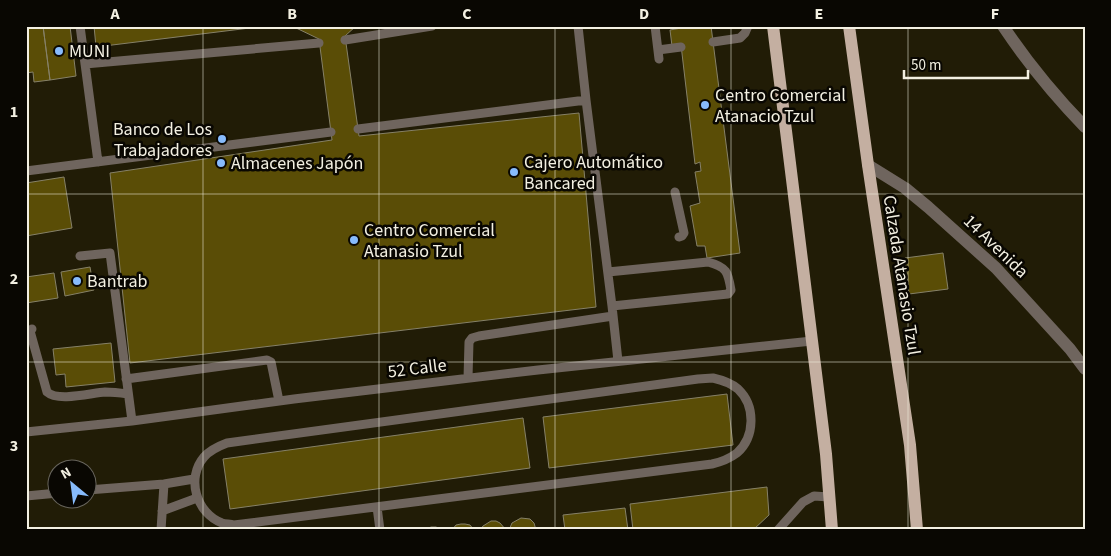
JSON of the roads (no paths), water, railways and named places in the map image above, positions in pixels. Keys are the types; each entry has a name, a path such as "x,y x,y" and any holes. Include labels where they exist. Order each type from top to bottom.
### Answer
{"main road":[{"path":"773,26 826,454 832,530"},
{"name":"Calzada Atanasio Tzul","path":"848,26 910,445 917,530"}],"street":[{"path":"1003,26 1034,68 1069,111 1085,127"},
{"name":"14 Avenida","path":"868,165 905,188 996,268 1070,348 1085,369"}],"lane":[{"path":"80,26 98,162"},
{"path":"345,40 432,26"},
{"path":"578,26 618,361"},
{"path":"655,26 658,55 681,47"},
{"path":"713,42 740,38 745,34 748,26"},
{"path":"85,64 319,43"},
{"path":"358,129 586,100"},
{"path":"26,171 331,132"},
{"path":"675,192 684,233 679,237"},
{"path":"80,256 110,253 132,421"},
{"path":"608,272 708,262 715,264 729,274 731,290 728,294 612,306"},
{"path":"468,378 469,342 472,338 613,316"},
{"path":"32,329 30,331 49,394 60,397 105,392 128,394"},
{"name":"52 Calle","path":"26,432 132,421 468,378 812,341"},
{"path":"126,379 267,360 271,362 273,368 279,401"},
{"path":"713,378 726,382 738,389 746,400 751,414 751,428 746,441 738,452 726,460 712,464 234,525 223,523 215,518 205,510 198,498 194,486 196,470 204,457 214,448 227,443 713,378"},
{"path":"98,489 164,484 194,479"},
{"path":"161,530 164,484"},
{"path":"26,496 48,494"},
{"path":"778,530 803,502 814,496 829,497"},
{"path":"162,511 198,498"},
{"path":"377,506 380,530"}],"place":[{"name":"MUNI","path":"59,51"},
{"name":"Centro Comercial Atanacio Tzul","path":"705,105"},
{"name":"Banco de Los Trabajadores","path":"222,139"},
{"name":"Almacenes Japón","path":"221,163"},
{"name":"Cajero Automático Bancared","path":"514,172"},
{"name":"Centro Comercial Atanasio Tzul","path":"354,240"},
{"name":"Bantrab","path":"77,281"}]}
